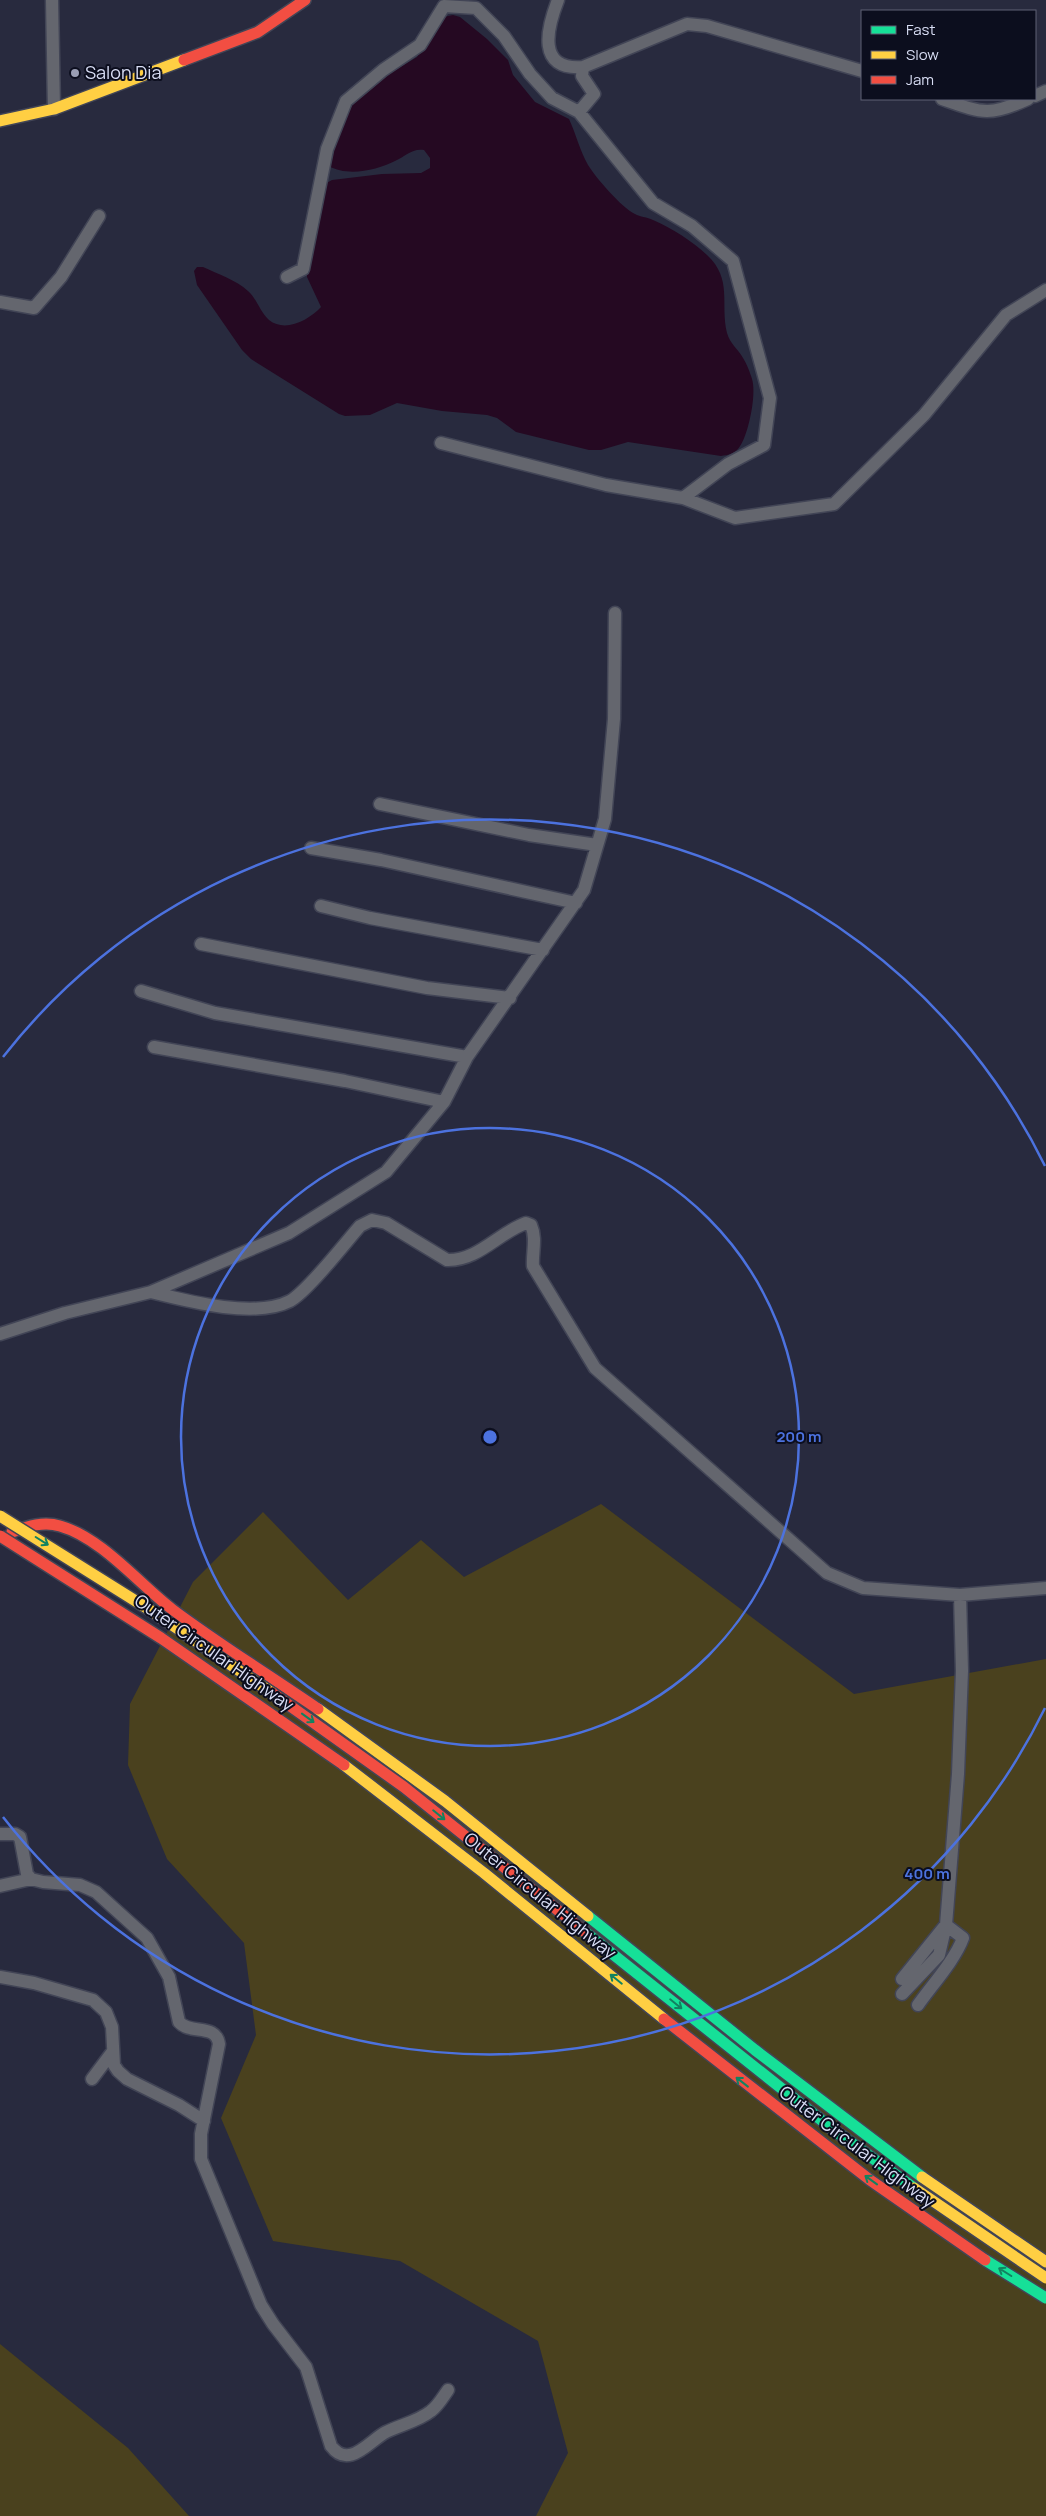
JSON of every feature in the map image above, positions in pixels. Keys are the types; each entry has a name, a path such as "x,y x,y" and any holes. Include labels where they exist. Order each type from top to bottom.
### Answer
{"main road":[{"path":"0,122 54,109 258,32 303,1"},
{"name":"Outer Circular Highway","path":"0,1516 150,1610 274,1694 404,1787 835,2131 934,2203 1046,2278"},
{"path":"0,1537 34,1524 50,1524 66,1528 89,1541 182,1617 305,1700 472,1822 635,1956 868,2137 974,2216 1046,2262"},
{"name":"Outer Circular Highway","path":"0,1537 108,1602 323,1750 434,1833 722,2067 830,2151 938,2230 1046,2298"}],"street":[{"path":"52,0 54,109"},
{"path":"558,0 548,24 547,42 552,55 561,64 572,68 583,67 688,24 707,26 861,71"},
{"path":"287,277 303,269 327,149 346,101 383,70 420,45 444,6 476,8 504,36 530,74 552,98 579,112 653,203 692,226 733,261 750,315 770,398 764,445 728,464 683,498"},
{"path":"579,112 594,94 582,76 583,67"},
{"path":"945,100 981,112 1008,108 1026,100"},
{"path":"0,302 34,308 61,277 99,216"},
{"path":"441,442 606,485 683,498 735,518 834,504 924,415 1006,315 1046,290"},
{"path":"0,1334 65,1313 151,1292 289,1233 386,1172 444,1102 467,1057 584,890 605,819 614,719 615,613"},
{"path":"380,804 529,835 598,844"},
{"path":"311,848 381,860 576,903"},
{"path":"321,906 370,918 543,950"},
{"path":"201,944 427,988 510,998"},
{"path":"141,991 215,1013 467,1057"},
{"path":"154,1046 345,1081 444,1102"},
{"path":"151,1292 204,1306 271,1306 290,1301 303,1291 360,1226 372,1220 386,1222 447,1260 459,1260 470,1256 526,1223 531,1225 536,1236 532,1250 533,1266 595,1368 828,1573 863,1588 960,1595 1046,1588"},
{"path":"902,1994 939,1955 946,1925 958,1774 962,1671 960,1595"},
{"path":"0,1834 20,1836 27,1874 31,1879"},
{"path":"0,1886 31,1879 43,1882 80,1885 96,1892 147,1938 169,1977 179,2022 183,2027 214,2033 218,2037 219,2044 200,2146 201,2159 261,2305 272,2324 306,2367 331,2446 335,2452 342,2454 360,2453 384,2433 432,2411 448,2390"},
{"path":"902,1979 946,1925"},
{"path":"918,2005 945,1966 958,1952 963,1938 946,1925"},
{"path":"0,1977 34,1983 93,2000 106,2012 112,2027 114,2065 127,2079 179,2105 204,2121"},
{"path":"92,2079 113,2051"}],"shaded area":[{"path":"453,15 460,17 487,39 508,60 513,75 535,102 569,119 588,165 616,199 635,214 660,223 682,235 715,264 723,283 727,333 746,363 753,386 748,426 742,443 734,452 721,456 628,442 601,450 589,450 516,432 497,418 487,415 442,411 397,403 370,415 345,416 251,359 242,350 197,285 194,271 197,267 203,267 227,277 248,291 263,313 275,324 289,325 296,323 310,316 321,307 307,277 307,269 323,185 332,180 382,174 421,173 430,168 430,158 424,150 412,151 388,164 362,171 345,171 329,166 340,123 354,103 384,77 417,57 443,17"},
{"path":"601,1504 854,1694 1046,1659 1046,2516 536,2516 568,2453 538,2341 400,2261 273,2241 221,2118 256,2035 244,1943 167,1859 128,1765 130,1704 193,1582 263,1512 348,1600 421,1540 464,1577"},
{"path":"0,2344 128,2448 189,2516 0,2516"}],"traffic: fast":[{"path":"588,1916 755,2050 922,2177"},
{"path":"585,1932 835,2131 914,2188"},
{"path":"985,2260 1046,2298"}],"traffic: slow":[{"path":"0,121 54,109 184,60"},
{"path":"0,1516 150,1610 272,1693"},
{"path":"318,1709 445,1801 588,1916"},
{"path":"344,1765 484,1873 664,2019"},
{"path":"922,2177 1046,2262"},
{"path":"914,2188 1046,2278"}],"traffic: jam":[{"path":"184,60 258,32 305,0"},
{"path":"12,1532 36,1525 48,1524 76,1532 120,1563 173,1610 318,1709"},
{"path":"0,1536 161,1638 344,1765"},
{"path":"272,1693 404,1787 585,1932"},
{"path":"664,2019 870,2180 985,2260"}],"place":[{"name":"Salon Dia","path":"75,73"}]}
